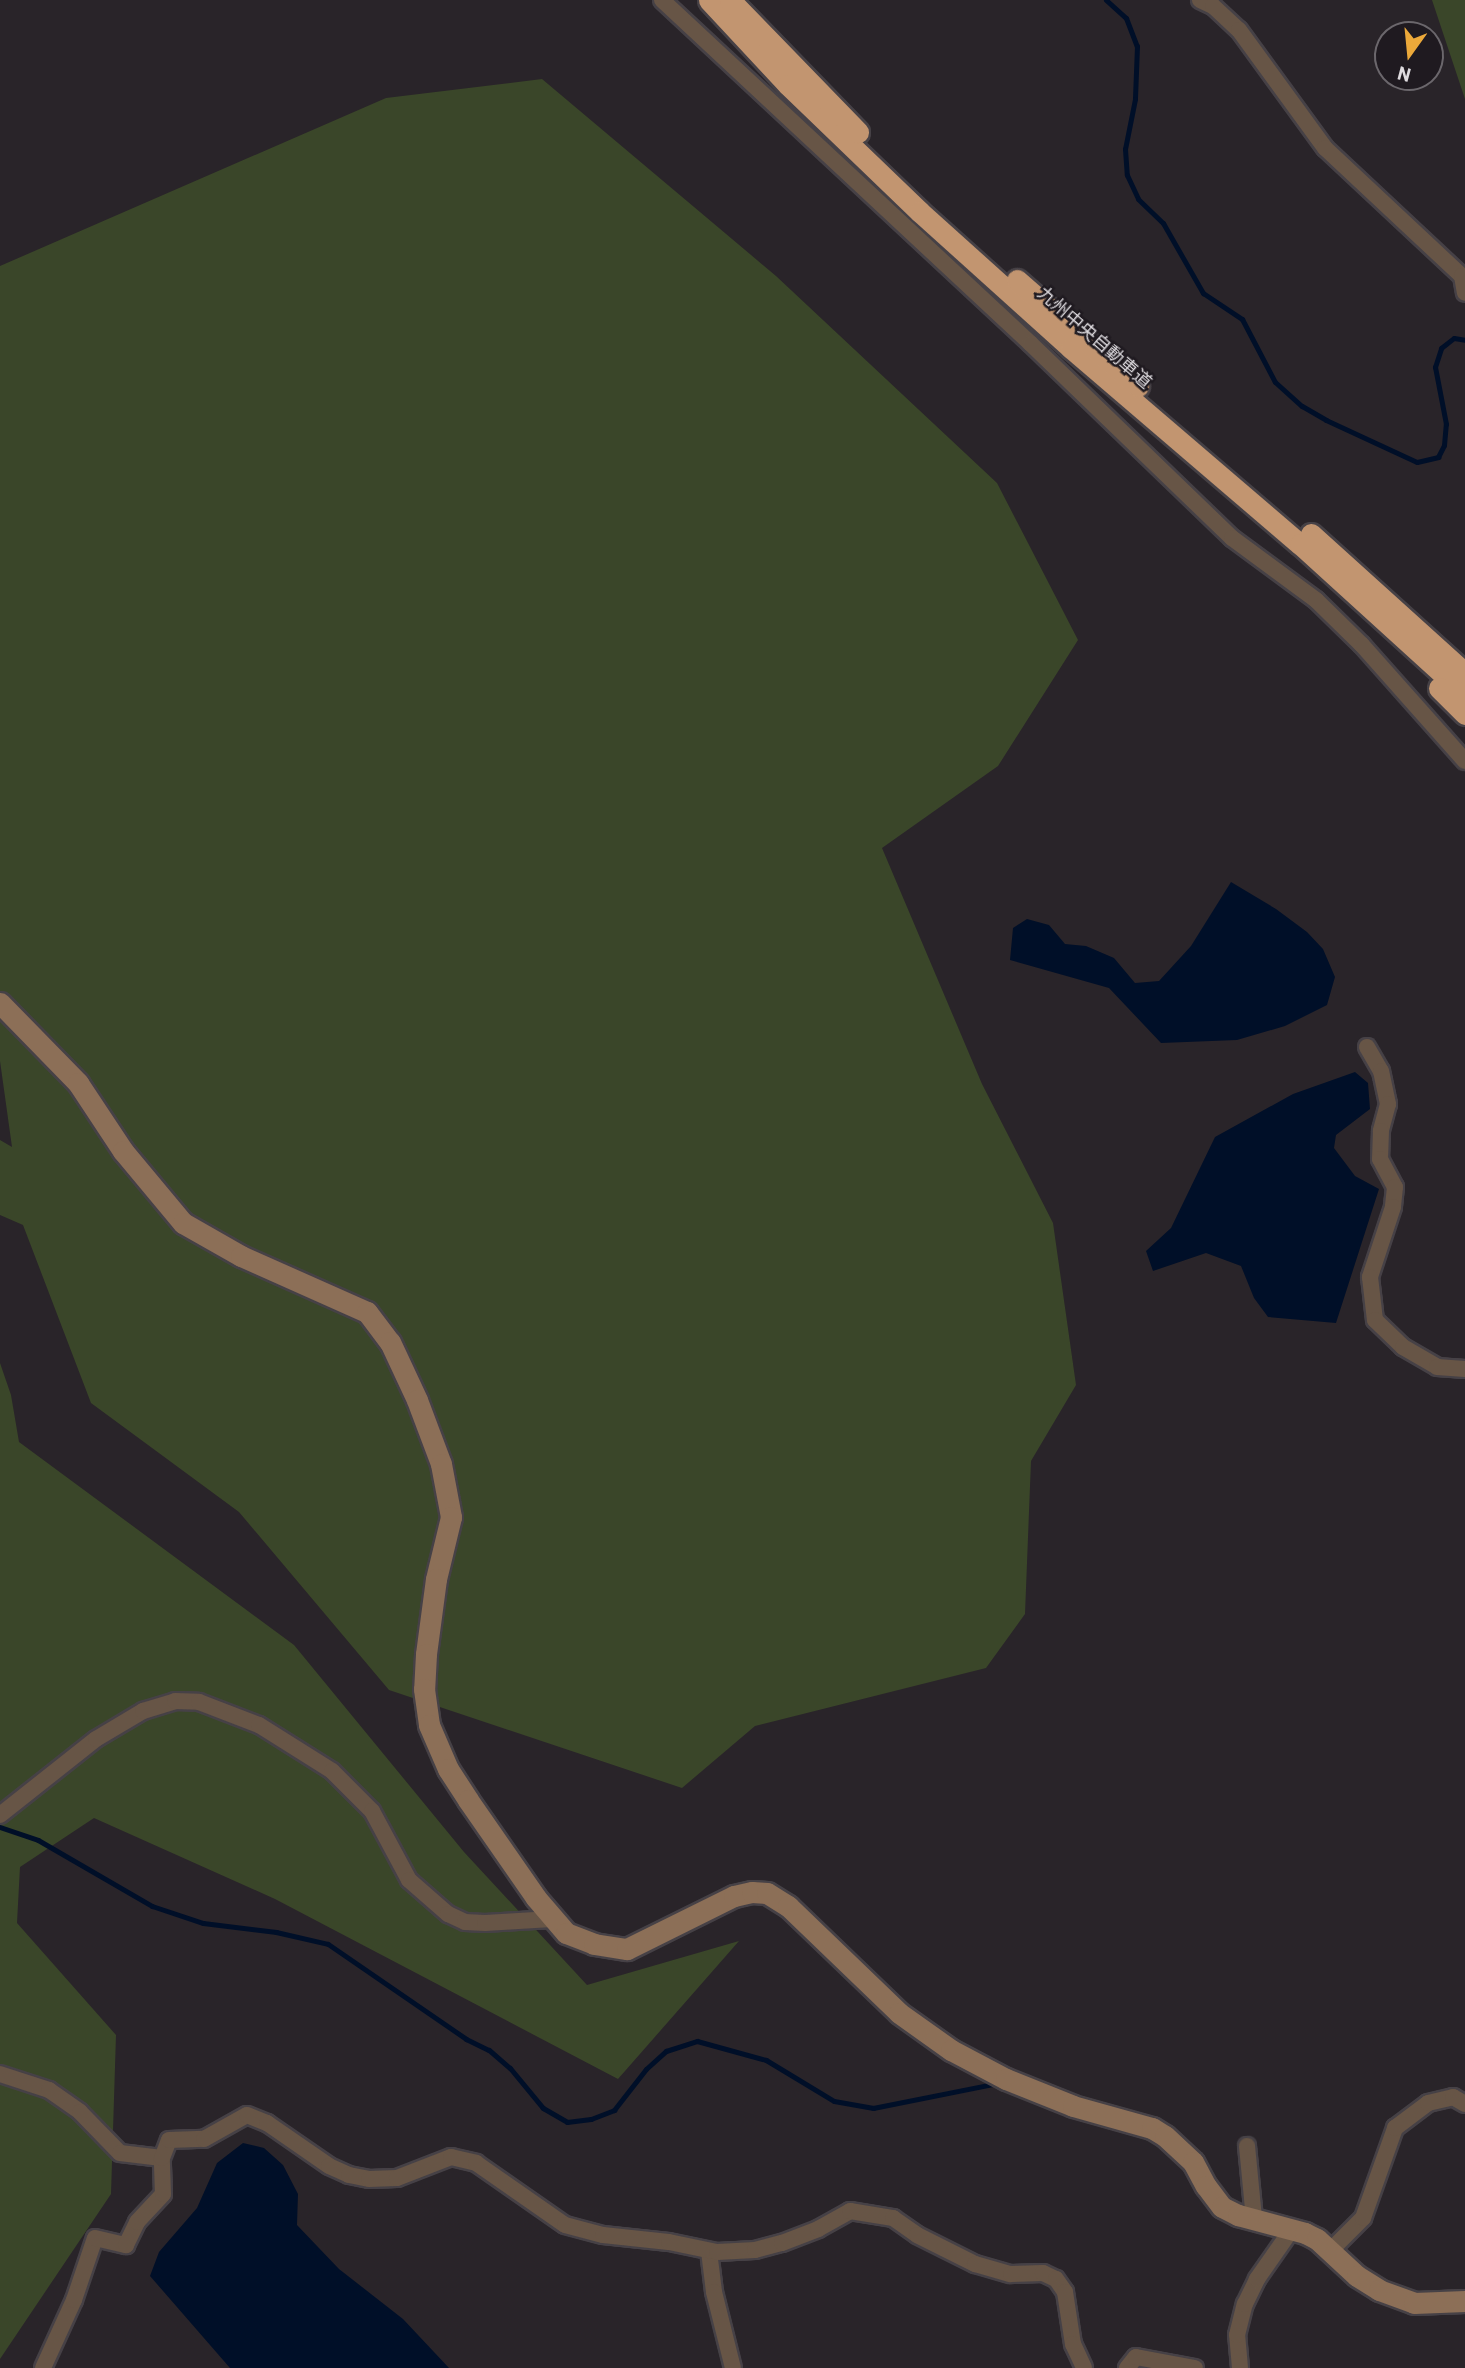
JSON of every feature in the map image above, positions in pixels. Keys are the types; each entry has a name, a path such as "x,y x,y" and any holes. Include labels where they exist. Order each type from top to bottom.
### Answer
{"highway":[{"name":"九州中央自動車道","path":"709,0 788,85 920,212 1071,348 1300,544 1465,694"},
{"name":"九州中央自動車道","path":"730,0 815,90 927,199 1362,578 1465,673"},
{"path":"1300,544 1392,643 1465,714"}],"street":[{"path":"662,0 1031,344 1232,538 1316,600 1362,645 1465,761"},
{"path":"1200,0 1213,6 1239,30 1325,148 1462,275 1465,293"},
{"path":"0,1003 78,1083 123,1151 183,1223 241,1256 367,1312 390,1342 417,1400 441,1464 451,1517 430,1615 425,1662 429,1725 448,1769 552,1920 566,1933 611,1948 627,1949 734,1896 752,1892 779,1898 899,2013 951,2050 1006,2079 1062,2102 1152,2129 1165,2136 1193,2162 1214,2200 1228,2211 1317,2239 1357,2276 1395,2298 1414,2303 1465,2301"},
{"path":"1367,1047 1381,1071 1388,1104 1381,1131 1380,1159 1395,1187 1393,1207 1370,1277 1375,1320 1403,1347 1437,1367 1465,1368"},
{"path":"0,1815 96,1739 143,1711 175,1701 200,1702 259,1725 332,1771 372,1811 409,1880 448,1914 465,1922 552,1920"},
{"path":"0,2074 48,2090 80,2112 120,2153 162,2158"},
{"path":"1330,2250 1363,2218 1387,2159 1395,2129 1428,2103 1453,2097 1465,2104"},
{"path":"43,2368 74,2300 95,2238 126,2245 136,2222 163,2193 162,2158 169,2140 204,2139 247,2115 267,2123 329,2166 349,2175 369,2179 397,2178 440,2159 463,2159 488,2168 565,2225 603,2235 669,2242 709,2251 755,2250 818,2229 850,2211 892,2218 917,2235 975,2264 1011,2274 1043,2273 1056,2279 1065,2292 1073,2344 1084,2368"},
{"path":"1247,2146 1254,2219"},
{"path":"1240,2368 1237,2335 1245,2304 1258,2279 1292,2229"},
{"path":"709,2251 715,2292 733,2368"},
{"path":"1127,2368 1136,2357 1195,2368"}],"green space":[{"path":"1432,0 1465,0 1465,99 1444,36 1444,21 1439,21"},
{"path":"542,79 776,276 997,483 1078,640 998,766 882,848 982,1084 1053,1223 1076,1385 1031,1461 1025,1614 986,1668 755,1726 682,1788 389,1690 239,1512 91,1403 23,1225 0,1215 0,1140 12,1147 0,1061 0,266 386,98"},
{"path":"0,1363 11,1395 19,1442 294,1645 464,1852 587,1985 739,1941 618,2079 275,1899 94,1818 20,1867 17,1923 116,2035 111,2194 0,2359"}],"water":[{"path":"1231,882 1276,909 1307,932 1323,949 1335,977 1327,1005 1285,1026 1237,1040 1161,1043 1109,988 1010,960 1013,928 1027,919 1049,925 1065,944 1086,946 1114,958 1135,983 1159,981 1191,946"},
{"path":"1355,1072 1368,1083 1370,1109 1336,1135 1334,1148 1355,1176 1379,1189 1336,1323 1268,1317 1254,1298 1241,1266 1206,1253 1153,1271 1146,1251 1171,1228 1215,1137 1293,1094"},
{"path":"243,2143 264,2148 283,2165 298,2194 297,2225 339,2269 403,2319 449,2368 230,2368 150,2276 159,2252 197,2208 217,2163"}],"waterway":[{"path":"1106,0 1126,18 1137,46 1135,99 1125,149 1127,175 1138,199 1163,223 1203,293 1242,319 1275,382 1302,406 1326,420 1417,462 1438,457 1444,445 1446,424 1435,367 1441,348 1454,338 1465,340"},
{"path":"0,1827 38,1840 152,1906 203,1923 276,1932 328,1944 466,2039 489,2050 510,2068 543,2108 567,2122 591,2119 614,2110 646,2069 666,2051 697,2041 766,2060 834,2101 873,2108 998,2083"}]}
